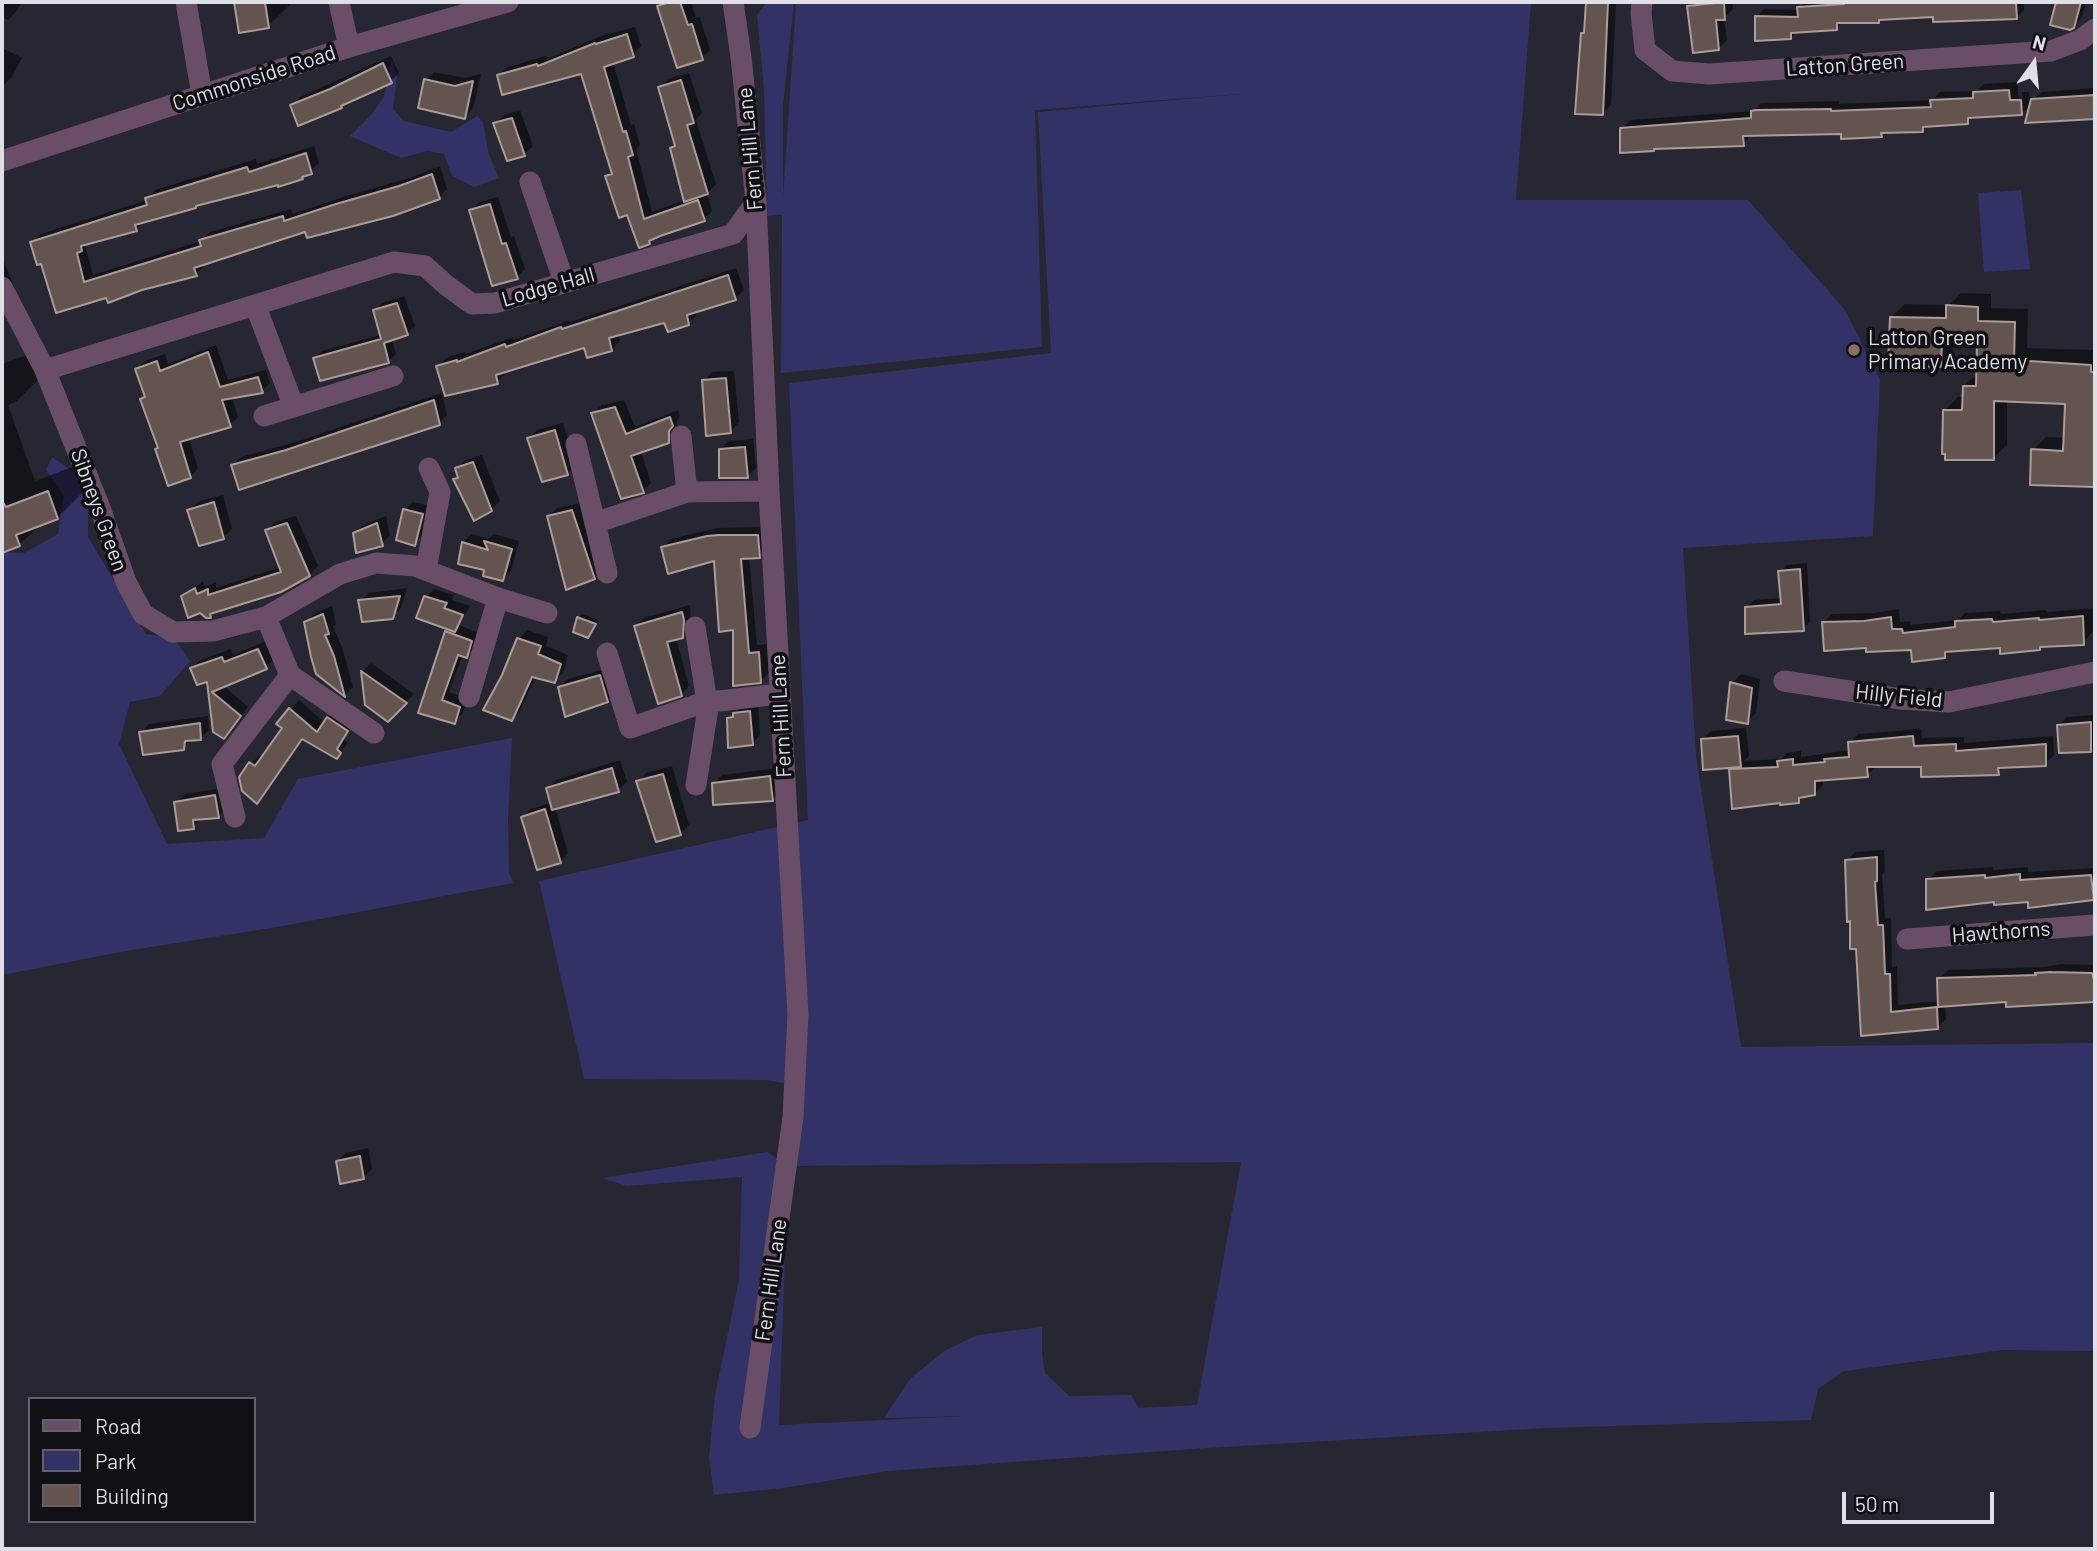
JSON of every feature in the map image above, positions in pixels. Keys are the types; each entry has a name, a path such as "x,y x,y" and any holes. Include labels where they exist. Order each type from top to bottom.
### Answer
{"street":[{"path":"186,2 202,95"},
{"path":"339,2 349,47"},
{"name":"Commonside Road","path":"2,161 349,47 508,2"},
{"name":"Fern Hill Lane","path":"733,2 756,202 779,694 798,1014 796,1079 787,1166 750,1428"},
{"name":"Latton Green","path":"1642,2 1645,50 1672,71 1709,74 2051,51 2080,40 2095,29"},
{"path":"530,182 564,282"},
{"name":"Lodge Hall","path":"45,370 256,307 394,262 425,266 471,304 495,303 733,234 756,202"},
{"name":"Sibneys Green","path":"2,286 45,370 100,508 126,582 143,614 173,632 213,631 266,617 340,574 376,563 415,566 498,598 547,613"},
{"path":"256,307 293,407"},
{"path":"264,416 394,376"},
{"path":"681,436 687,492"},
{"path":"576,444 607,573"},
{"path":"426,570 440,492 429,468"},
{"path":"595,523 687,492 769,491"},
{"path":"469,697 498,598"},
{"path":"266,617 290,675 374,733"},
{"path":"695,626 707,702 696,785"},
{"path":"607,653 630,728 707,702 779,694"},
{"name":"Hilly Field","path":"1784,681 1901,699 1949,702 2095,672"},
{"path":"235,817 222,764 290,675"},
{"name":"Hawthorns","path":"1908,939 2095,925"}],"green space":[{"path":"767,2 794,2 783,105 783,197 796,2 1531,2 1516,200 1748,200 1845,310 1880,379 1873,536 1683,548 1696,756 1741,1047 2095,1043 2095,1351 2003,1350 1844,1371 1818,1389 1811,1420 1546,1428 1207,1448 888,1471 783,1488 714,1495 709,1458 715,1395 739,1280 742,1177 627,1186 602,1178 767,1152 787,1166 795,1079 782,1083 767,1080 584,1079 539,881 808,820 789,383 1051,353 1038,112 1241,94 1035,110 1042,347 781,373 782,215 767,216 764,89 757,15","holes":["1241,1162 1197,1405 1139,1408 1131,1395 1069,1396 1045,1373 1042,1327 977,1335 944,1351 911,1378 884,1418 965,1416 779,1425 788,1170 794,1166"]},
{"path":"392,59 397,78 393,109 404,121 451,132 477,116 483,122 489,155 499,178 474,187 452,176 444,154 427,151 401,158 350,136 384,97"},
{"path":"2021,190 2030,269 1984,272 1978,193"},
{"path":"52,457 86,481 92,499 88,515 88,537 146,634 174,638 190,661 160,696 130,702 119,744 167,844 264,838 298,779 512,738 508,819 509,872 513,883 2,975 2,552 24,553 58,534 64,496 46,470"}],"building":[{"path":"234,2 265,2 269,28 239,33"},
{"path":"680,2 688,25 692,24 703,60 677,68 657,6"},
{"path":"1586,2 1608,2 1603,115 1575,114"},
{"path":"1724,2 1725,20 1716,20 1719,50 1693,53 1687,6"},
{"path":"1843,2 2016,2 2017,19 1933,22 1933,17 1879,20 1879,23 1837,23 1837,30 1791,33 1791,39 1755,41 1755,16 1798,17 1797,7 1844,4"},
{"path":"2056,2 2081,2 2074,28 2070,30 2050,25"},
{"path":"627,34 634,57 604,67 623,132 626,131 633,155 628,157 644,219 698,200 705,221 660,236 639,248 627,215 619,218 605,176 612,174 581,74 502,95 497,75 537,64 538,66 595,43"},
{"path":"383,63 392,83 298,126 290,105"},
{"path":"424,79 455,86 473,81 465,119 418,108"},
{"path":"681,80 694,123 687,125 708,194 684,202 670,148 675,146 658,87"},
{"path":"2009,90 2010,100 2021,100 2022,115 1968,118 1968,124 1923,127 1923,132 1881,133 1882,137 1841,139 1841,134 1743,136 1744,146 1620,153 1620,128 1751,118 1751,111 1756,110 1831,111 1931,107 1930,100 1973,98 1973,92"},
{"path":"2095,95 2095,119 2025,123 2031,99"},
{"path":"512,118 525,156 507,161 493,123"},
{"path":"306,153 312,174 302,177 303,179 196,206 135,225 137,231 81,246 82,251 77,253 84,282 201,246 199,240 283,216 284,221 432,174 440,199 393,216 307,238 305,232 194,268 197,276 142,290 108,303 106,298 56,313 41,264 37,265 30,242 147,205 145,198 247,167 249,172"},
{"path":"490,204 502,244 506,243 518,279 492,286 469,210"},
{"path":"728,275 736,300 687,315 689,325 668,332 664,323 609,338 612,351 587,358 584,348 496,375 498,384 445,396 436,366 457,362 505,344 506,347"},
{"path":"397,303 408,335 384,343 389,363 320,381 313,358 381,339 373,310"},
{"path":"1946,305 1978,307 1978,321 2015,322 2014,360 2091,365 2091,372 2095,372 2095,487 2030,485 2031,449 2063,451 2065,404 1994,401 1994,460 1945,460 1945,454 1942,454 1943,410 1962,410 1963,386 1976,386 1977,341 1942,340 1941,367 1888,365 1890,317 1946,318"},
{"path":"208,352 220,387 258,377 263,393 222,400 231,427 180,442 191,478 168,486 155,449 158,448 140,399 145,397 135,369 157,361 160,371"},
{"path":"726,378 731,433 706,436 702,380"},
{"path":"434,400 440,425 239,490 231,465 286,450"},
{"path":"615,407 626,434 670,417 673,426 669,431 669,443 631,456 644,493 621,499 591,413"},
{"path":"555,430 568,475 542,482 527,438"},
{"path":"745,447 748,478 719,478 719,449"},
{"path":"473,462 492,511 474,521 453,479 458,478 455,468"},
{"path":"48,491 58,519 16,535 20,546 2,553 2,501 6,507"},
{"path":"214,502 224,539 199,546 187,510"},
{"path":"403,509 423,514 415,546 396,540"},
{"path":"572,510 595,579 566,590 547,516"},
{"path":"287,523 310,576 281,592 210,614 211,618 200,613 188,618 181,596 195,588 197,594 208,589 208,595 281,572 265,530"},
{"path":"377,523 383,546 356,553 353,533"},
{"path":"718,535 758,535 760,558 741,559 749,653 759,652 761,683 733,686 733,630 719,632 714,561 668,574 661,547"},
{"path":"484,541 512,549 503,581 483,576 484,570 458,564 462,542 488,550"},
{"path":"1800,569 1804,631 1745,634 1745,607 1781,604 1778,571"},
{"path":"400,596 393,619 362,622 358,600"},
{"path":"424,596 447,603 444,608 463,615 455,632 416,618"},
{"path":"682,612 683,638 667,642 682,696 658,704 634,626"},
{"path":"323,614 329,634 325,635 334,656 345,697 316,674 311,657 304,622"},
{"path":"2083,616 2084,645 2040,647 2040,650 2000,654 2000,648 1945,652 1945,658 1912,662 1911,650 1866,652 1866,648 1824,651 1822,622 1891,617 1892,629 1902,629 1903,633 1955,627 1955,621 1992,619 1993,622"},
{"path":"577,617 596,624 588,638 573,632"},
{"path":"445,631 472,641 467,658 458,655 442,700 460,707 455,724 418,713"},
{"path":"517,638 541,646 538,654 561,664 555,683 532,677 512,721 483,710 502,675"},
{"path":"258,649 267,669 212,692 241,716 224,739 213,732 207,682 197,685 190,668 222,657 224,662"},
{"path":"361,671 407,703 388,722 365,705"},
{"path":"600,675 608,702 565,717 558,687"},
{"path":"1730,682 1752,688 1748,724 1726,720"},
{"path":"289,708 317,732 327,717 348,731 337,749 341,753 337,759 302,739 257,804 242,791 239,777 249,762 255,766 282,728 276,724"},
{"path":"750,711 753,745 728,748 727,718 733,717 733,713"},
{"path":"2091,722 2091,752 2059,753 2057,725"},
{"path":"200,723 201,740 185,741 184,750 143,755 139,732"},
{"path":"1738,736 1741,767 1703,770 1701,739"},
{"path":"1913,736 1914,746 1956,744 1956,751 2046,744 2046,766 1998,768 1999,775 1921,777 1921,767 1867,767 1868,777 1815,781 1815,795 1799,798 1799,803 1732,809 1729,769 1778,767 1777,761 1793,759 1793,765 1825,762 1824,759 1849,757 1848,742"},
{"path":"612,768 619,792 552,810 546,788"},
{"path":"663,774 681,835 656,842 636,781"},
{"path":"770,776 773,801 713,805 712,783"},
{"path":"215,795 219,818 193,820 194,829 178,831 174,802"},
{"path":"545,809 561,863 537,870 521,817"},
{"path":"1877,857 1875,882 1878,925 1883,925 1885,974 1890,974 1891,1012 1937,1007 1938,1029 1861,1036 1856,949 1850,949 1850,921 1847,922 1845,860"},
{"path":"2020,874 2020,880 2091,875 2094,900 2028,908 2028,902 1994,905 1994,902 1926,910 1926,879 1985,875 1985,878"},
{"path":"2035,973 2092,973 2095,1002 2006,1007 2006,1002 1938,1007 1937,978 2036,975"},
{"path":"360,1156 364,1179 340,1184 336,1161"}],"place":[{"name":"Latton Green Primary Academy","path":"1854,350"}]}
